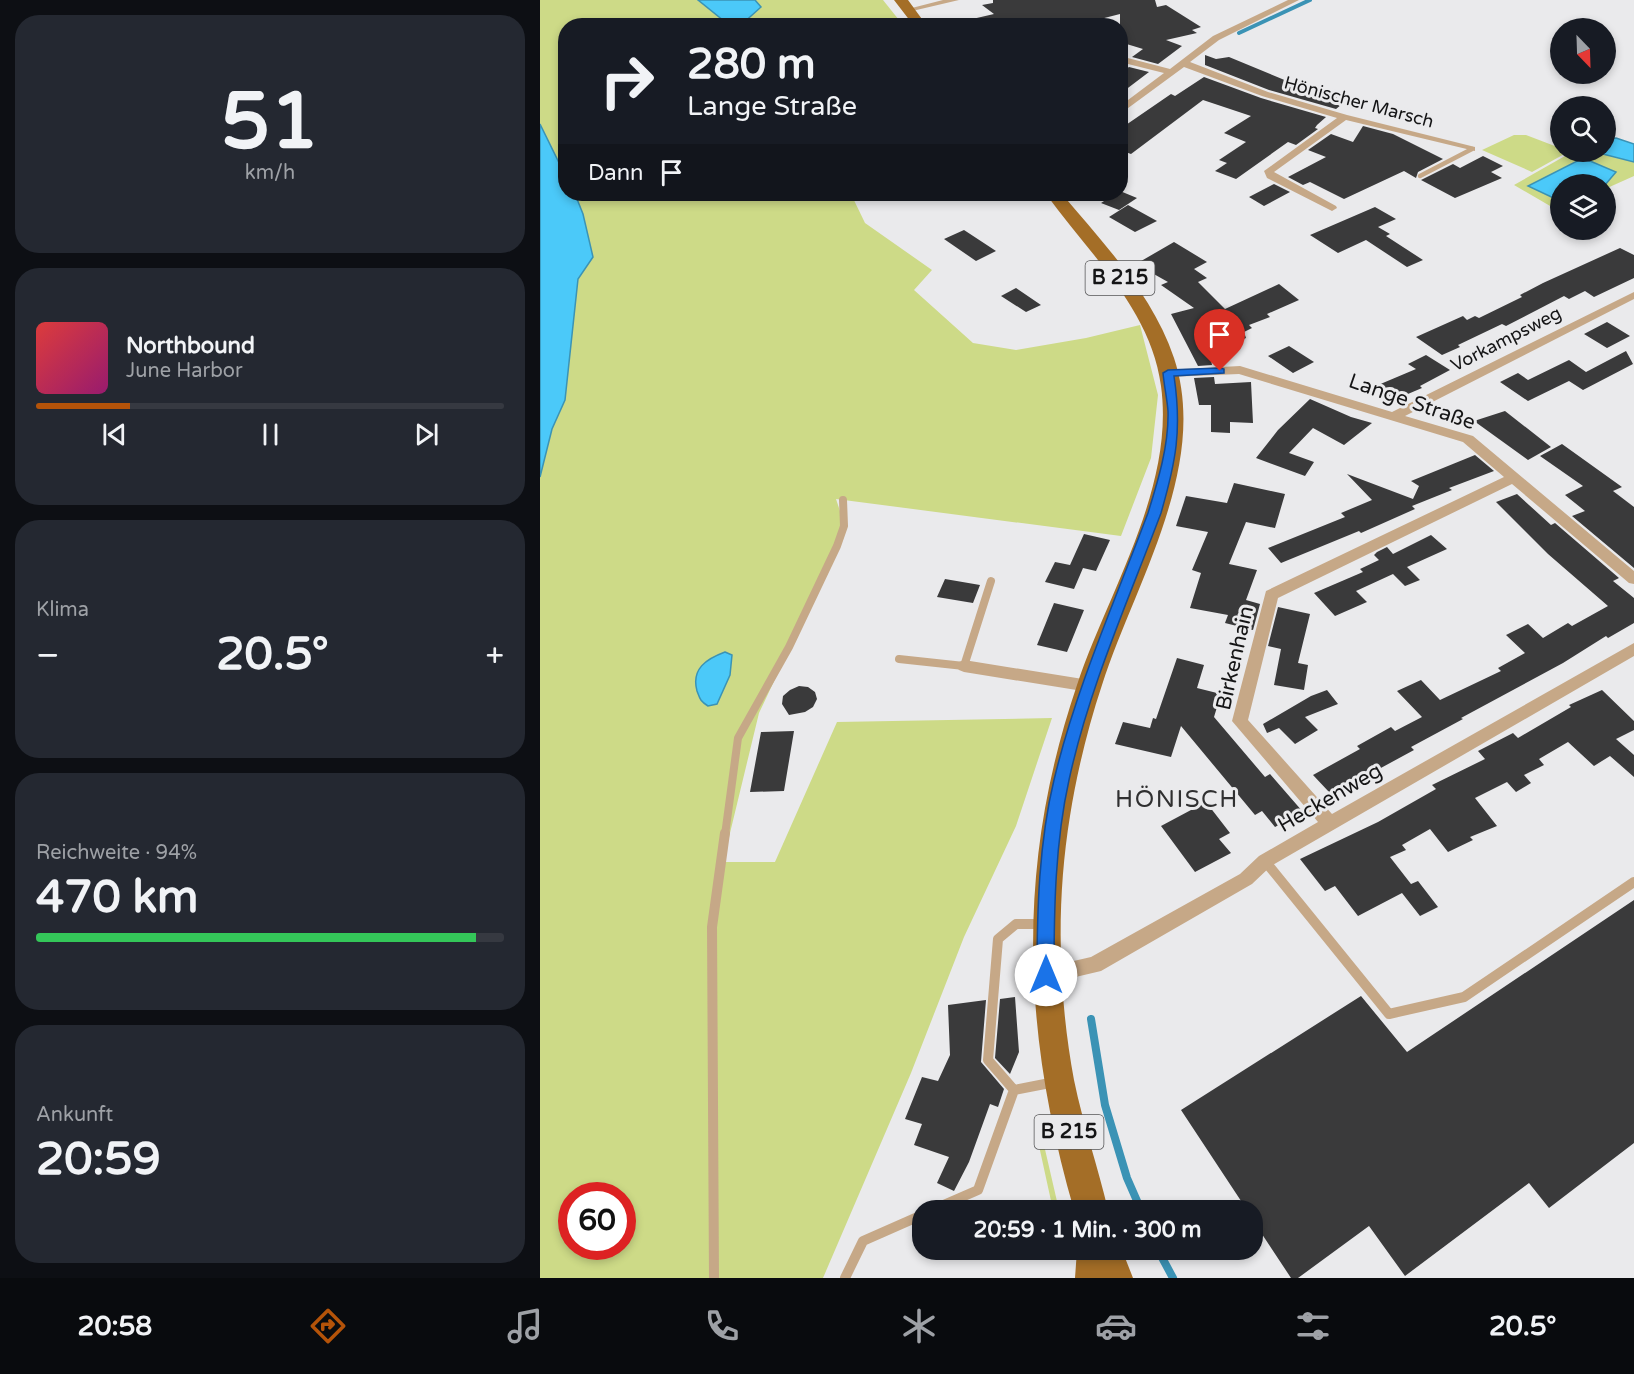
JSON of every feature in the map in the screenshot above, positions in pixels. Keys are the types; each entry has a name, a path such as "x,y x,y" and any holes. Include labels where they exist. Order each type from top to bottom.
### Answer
{"main road":[{"path":"904,5 915,18"},
{"name":"B 215","path":"1059,201 1136,301 1159,345 1168,373 1173,411 1173,435 1155,513 1089,686 1061,780 1052,844 1046,924 1046,975 1058,1082 1088,1200"},
{"path":"1092,1278 1093,1260"},
{"path":"1109,1260 1116,1278"}],"street":[{"path":"904,5 955,0"},
{"path":"1128,105 1228,32 1295,0"},
{"path":"1128,60 1171,72"},
{"name":"Hönischer Marsch","path":"1183,63 1265,94 1344,117 1472,149"},
{"path":"1332,208 1271,176 1269,171 1344,117"},
{"name":"Vorkampsweg","path":"1394,416 1634,295"},
{"name":"Lange Straße","path":"1168,373 1240,370 1468,439 1634,579"},
{"name":"Birkenhain","path":"1330,824 1240,721 1271,595 1515,477"},
{"name":"Heckenweg","path":"1046,975 1094,965 1246,879 1265,861 1634,649"},
{"path":"964,666 1089,686"}],"lane":[{"name":"Hönischer Marsch","path":"1420,176 1472,149"},
{"path":"714,1278 712,927 738,738 789,646 837,546 844,526 843,500"},
{"path":"899,659 964,666 991,581"},
{"path":"1265,861 1389,1014 1464,997 1634,882"},
{"path":"1014,1090 988,1060 998,939 1016,924 1046,924"},
{"path":"1014,1090 1058,1082"},
{"path":"955,1200 978,1190 1014,1090"},
{"path":"845,1278 863,1241 912,1219"}],"green space":[{"path":"540,0 883,0 897,18 558,18 558,201 854,201 865,223 932,270 914,290 973,343 1016,350 1086,338 1140,325 1158,395 1151,458 1121,536 836,499 845,526 759,713 723,862 775,862 837,722 1052,718 1016,826 964,937 911,1073 823,1278 540,1278"},
{"path":"1514,135 1526,135 1550,144 1550,162 1532,172 1482,150"},
{"path":"1616,157 1634,162 1634,176 1616,184 1616,172 1550,174 1550,183 1529,186 1550,196 1550,206 1514,185 1554,162 1616,162"},
{"path":"1036,1132 1041,1132 1057,1200 1051,1200"}],"water":[{"path":"698,0 755,0 761,7 749,18 720,18"},
{"path":"540,124 558,161 558,201 578,201 593,257 578,279 565,400 552,429 540,477"},
{"path":"1616,138 1634,144 1634,162 1616,157"},
{"path":"1575,162 1592,162 1616,172 1614,174 1552,174"},
{"path":"1550,175 1550,196 1528,186"},
{"path":"725,652 732,655 730,675 717,704 708,706 699,696 696,677 706,662"}],"building":[{"path":"993,0 1155,0 1157,7 1166,5 1201,27 1192,30 1197,33 1166,40 1182,46 1158,64 1132,57 1143,49 1128,44 1128,18 1120,18 1120,14 1104,18 977,18 994,14 982,5 993,3"},
{"path":"1205,55 1216,59 1229,57 1299,86 1347,100 1336,109 1269,90 1205,65"},
{"path":"1129,67 1149,72 1128,88"},
{"path":"1204,77 1261,98 1326,117 1315,128 1318,129 1296,145 1288,142 1236,179 1215,171 1227,163 1219,160 1246,142 1224,133 1251,116 1203,100 1131,154 1128,153 1128,124 1171,94 1175,96"},
{"path":"1363,126 1393,134 1443,159 1418,172 1416,178 1404,171 1344,199 1310,182 1303,185 1288,177 1326,157 1308,150 1331,134 1353,142"},
{"path":"1483,156 1503,166 1491,172 1502,178 1455,198 1421,180 1453,164 1460,168"},
{"path":"1274,184 1290,192 1264,206 1249,197"},
{"path":"1128,194 1137,198 1119,210 1101,203 1128,201"},
{"path":"1128,205 1157,221 1135,232 1109,217"},
{"path":"1375,207 1396,219 1378,227 1390,234 1386,236 1423,260 1407,267 1366,240 1338,253 1310,235"},
{"path":"964,230 996,251 976,261 944,239"},
{"path":"1174,242 1207,262 1194,269 1207,278 1198,282 1225,309 1279,284 1299,300 1267,314 1270,317 1249,325 1252,328 1244,332 1246,338 1224,348 1209,350 1212,365 1198,366 1171,314 1194,308 1161,285 1168,282 1136,264"},
{"path":"1620,248 1634,255 1634,278 1594,297 1585,291 1569,299 1564,296 1506,326 1502,324 1458,345 1460,347 1442,355 1416,337 1463,316 1467,320 1475,316 1479,318 1522,297 1520,295 1543,283"},
{"path":"1016,288 1041,305 1026,312 1001,296"},
{"path":"1607,322 1630,336 1607,348 1584,334"},
{"path":"1289,346 1314,362 1293,373 1268,356"},
{"path":"1626,351 1633,364 1583,390 1569,381 1528,401 1500,382 1518,373 1528,380 1569,360 1586,372"},
{"path":"1426,355 1450,370 1420,386 1422,388 1389,402 1371,388 1416,369 1408,364"},
{"path":"1214,377 1215,384 1251,382 1253,423 1230,422 1230,433 1211,432 1211,405 1199,405 1194,378"},
{"path":"1310,399 1351,417 1372,423 1344,445 1313,428 1289,453 1314,462 1305,476 1256,458 1278,430"},
{"path":"1505,411 1551,447 1528,460 1474,421"},
{"path":"1562,444 1622,487 1613,491 1634,507 1634,568 1572,516 1585,511 1565,495 1583,486 1540,456"},
{"path":"1475,455 1494,471 1449,488 1452,490 1412,506 1415,509 1361,533 1359,531 1281,563 1268,548 1345,517 1341,513 1372,500 1347,474 1413,499 1419,486 1411,481"},
{"path":"1234,483 1285,494 1275,528 1246,522 1229,564 1257,570 1246,600 1260,604 1253,630 1225,623 1228,615 1190,608 1201,573 1192,570 1208,532 1176,526 1186,496 1227,503"},
{"path":"1517,494 1551,525 1555,523 1619,578 1613,581 1634,598 1634,623 1608,638 1606,636 1563,663 1411,747 1414,750 1379,769 1376,766 1329,792 1313,775 1360,749 1357,746 1391,727 1395,731 1422,717 1397,691 1421,680 1440,700 1501,671 1498,668 1525,653 1506,635 1528,624 1543,638 1568,623 1572,626 1608,606 1548,554 1496,502"},
{"path":"1084,534 1110,540 1096,571 1083,568 1074,589 1045,582 1055,562 1070,565"},
{"path":"1431,535 1447,549 1407,567 1420,580 1405,586 1393,574 1356,591 1367,602 1335,616 1314,593 1363,572 1360,569 1379,560 1374,555 1387,547 1393,554"},
{"path":"945,579 980,585 973,603 937,597"},
{"path":"1054,603 1084,610 1067,652 1037,645"},
{"path":"1278,607 1310,614 1298,663 1308,665 1304,690 1274,685 1281,649 1268,646"},
{"path":"1177,658 1204,665 1197,688 1221,694 1214,717 1265,777 1270,774 1303,812 1275,827 1262,811 1255,815 1181,726 1171,757 1115,744 1123,722 1150,728 1153,718 1156,719"},
{"path":"799,686 808,687 815,692 817,699 813,707 805,712 789,715 782,704 783,696"},
{"path":"1327,690 1338,704 1305,717 1318,730 1295,744 1279,728 1267,733 1263,724 1311,696"},
{"path":"1602,690 1634,721 1634,730 1616,739 1634,755 1634,777 1610,756 1594,766 1568,742 1539,759 1544,765 1524,775 1531,783 1516,792 1507,782 1475,798 1497,826 1470,837 1473,840 1448,852 1430,829 1402,845 1406,850 1390,857 1411,884 1418,881 1438,907 1420,916 1402,893 1358,916 1335,886 1325,891 1300,859 1378,822 1436,789 1432,785 1485,759 1478,751 1513,733 1518,738 1571,707 1569,705"},
{"path":"794,731 784,791 750,792 761,732"},
{"path":"1206,802 1230,833 1219,839 1231,853 1195,872 1161,826"},
{"path":"1634,900 1634,1143 1549,1208 1529,1183 1405,1276 1369,1226 1298,1278 1291,1278 1263,1236 1263,1200 1240,1200 1181,1110 1361,996 1407,1052"},
{"path":"1015,997 1019,1052 1010,1074 995,1058 1000,999"},
{"path":"986,1000 981,1062 1004,1089 998,1107 990,1104 969,1162 954,1191 937,1183 949,1157 914,1145 922,1124 905,1119 922,1077 938,1081 950,1055 948,1005"}],"waterway":[{"path":"1239,33 1310,0"},
{"path":"1091,1019 1105,1105 1127,1178 1137,1200"},
{"path":"1163,1260 1173,1278"}],"district":[{"name":"HÖNISCH","path":"1177,799"}],"route":[{"path":"1046,975 1046,924 1052,844 1061,780 1074,732 1102,648 1155,513 1163,484 1173,435 1173,411 1168,373 1220,371"}]}
